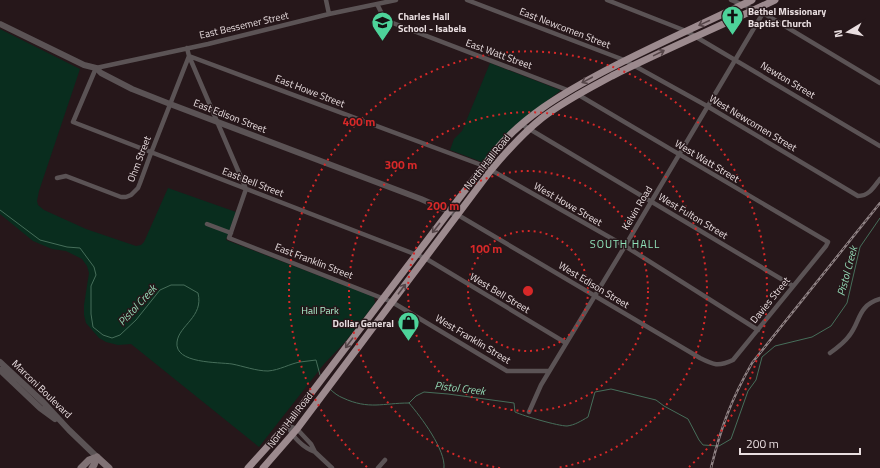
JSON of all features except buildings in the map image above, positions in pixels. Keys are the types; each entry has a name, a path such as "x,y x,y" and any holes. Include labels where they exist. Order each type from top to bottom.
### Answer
{"main road":[{"name":"North Hall Road","path":"248,468 287,425 504,140 521,124 568,90 624,60 752,0"},
{"name":"North Hall Road","path":"263,468 297,429 491,170 529,129 578,94 634,65 775,0"},
{"path":"81,468 89,460 97,456"},
{"path":"92,468 97,456"},
{"name":"Marconi Boulevard","path":"97,456 109,468"}],"street":[{"path":"326,0 329,14"},
{"name":"East Bessemer Street","path":"96,68 396,0"},
{"name":"East Newcomen Street","path":"467,0 634,65"},
{"name":"Newton Street","path":"607,0 686,31 736,59 880,146"},
{"path":"731,0 763,13 880,83"},
{"name":"East Watt Street","path":"377,4 385,20 578,94"},
{"name":"Kelvin Road","path":"529,412 549,371 763,13"},
{"name":"East Edison Street","path":"0,24 84,65 96,68 101,73 132,89 458,215"},
{"path":"187,48 189,56 246,189 230,236"},
{"name":"Ohm Street","path":"57,178 66,176 114,195 126,197 131,195 138,188 189,56"},
{"name":"East Howe Street","path":"189,56 484,166 491,170"},
{"name":"West Newcomen Street","path":"634,65 707,106 858,196 869,194 880,179"},
{"name":"East Bell Street","path":"96,68 74,122 425,258"},
{"name":"West Watt Street","path":"578,94 828,242"},
{"name":"West Fulton Street","path":"521,124 794,286"},
{"name":"West Howe Street","path":"491,170 625,246 758,330"},
{"name":"West Edison Street","path":"458,215 700,358 712,364 722,365"},
{"name":"East Franklin Street","path":"207,224 230,236 392,302"},
{"name":"Davies Street","path":"722,365 733,360 828,242"},
{"name":"West Bell Street","path":"425,258 566,343"},
{"path":"830,352 849,336 864,308 871,303 880,300"},
{"name":"West Franklin Street","path":"392,302 507,371 549,371"},
{"name":"Marconi Boulevard","path":"0,362 97,456"},
{"name":"Marconi Boulevard","path":"0,370 40,408 69,430"},
{"path":"287,425 297,429 311,444 315,452"},
{"path":"287,425 292,435 308,449 315,452 332,468"},
{"path":"378,468 385,460"}],"green space":[{"name":"Hall Park","path":"0,29 80,69 39,191 37,201 38,205 44,210 86,229 136,246 141,245 144,242 168,188 236,212 226,240 374,297 375,303 345,342 324,364 259,447 131,344 118,345 106,342 99,338 86,323 84,315 89,273 87,266 82,259 66,251 52,249 33,241 0,214"},
{"path":"490,63 560,91 515,125 482,162 450,150 454,139 462,131"}],"waterway":[{"name":"Pistol Creek","path":"0,210 40,240 67,247 80,248 94,267 96,275 91,286 91,314 93,327 103,335 112,338 120,335 136,320 160,290 171,285 184,285 198,293 199,301 195,315 182,331 177,342 178,349 182,354 198,360 232,364 263,371 316,360 320,375"},
{"name":"Pistol Creek","path":"330,389 336,394 352,402 368,405 409,403 416,396 424,392 514,403 515,412 567,426 575,424 588,417 595,392 611,389 656,400 688,419 703,445 719,446 731,439 748,391 756,380 762,357 775,346 812,337 831,326 847,303 860,247 880,218"},
{"path":"409,403 426,425 437,443 444,461 444,468"}],"railway":[{"path":"711,468 727,414 752,363 880,203"}],"place":[{"name":"Bethel Missionary Baptist Church","path":"732,36"},
{"name":"Charles Hall School - Isabela","path":"383,42"},
{"name":"Dollar General","path":"409,342"}],"district":[{"name":"SOUTH HALL","path":"625,244"}]}
